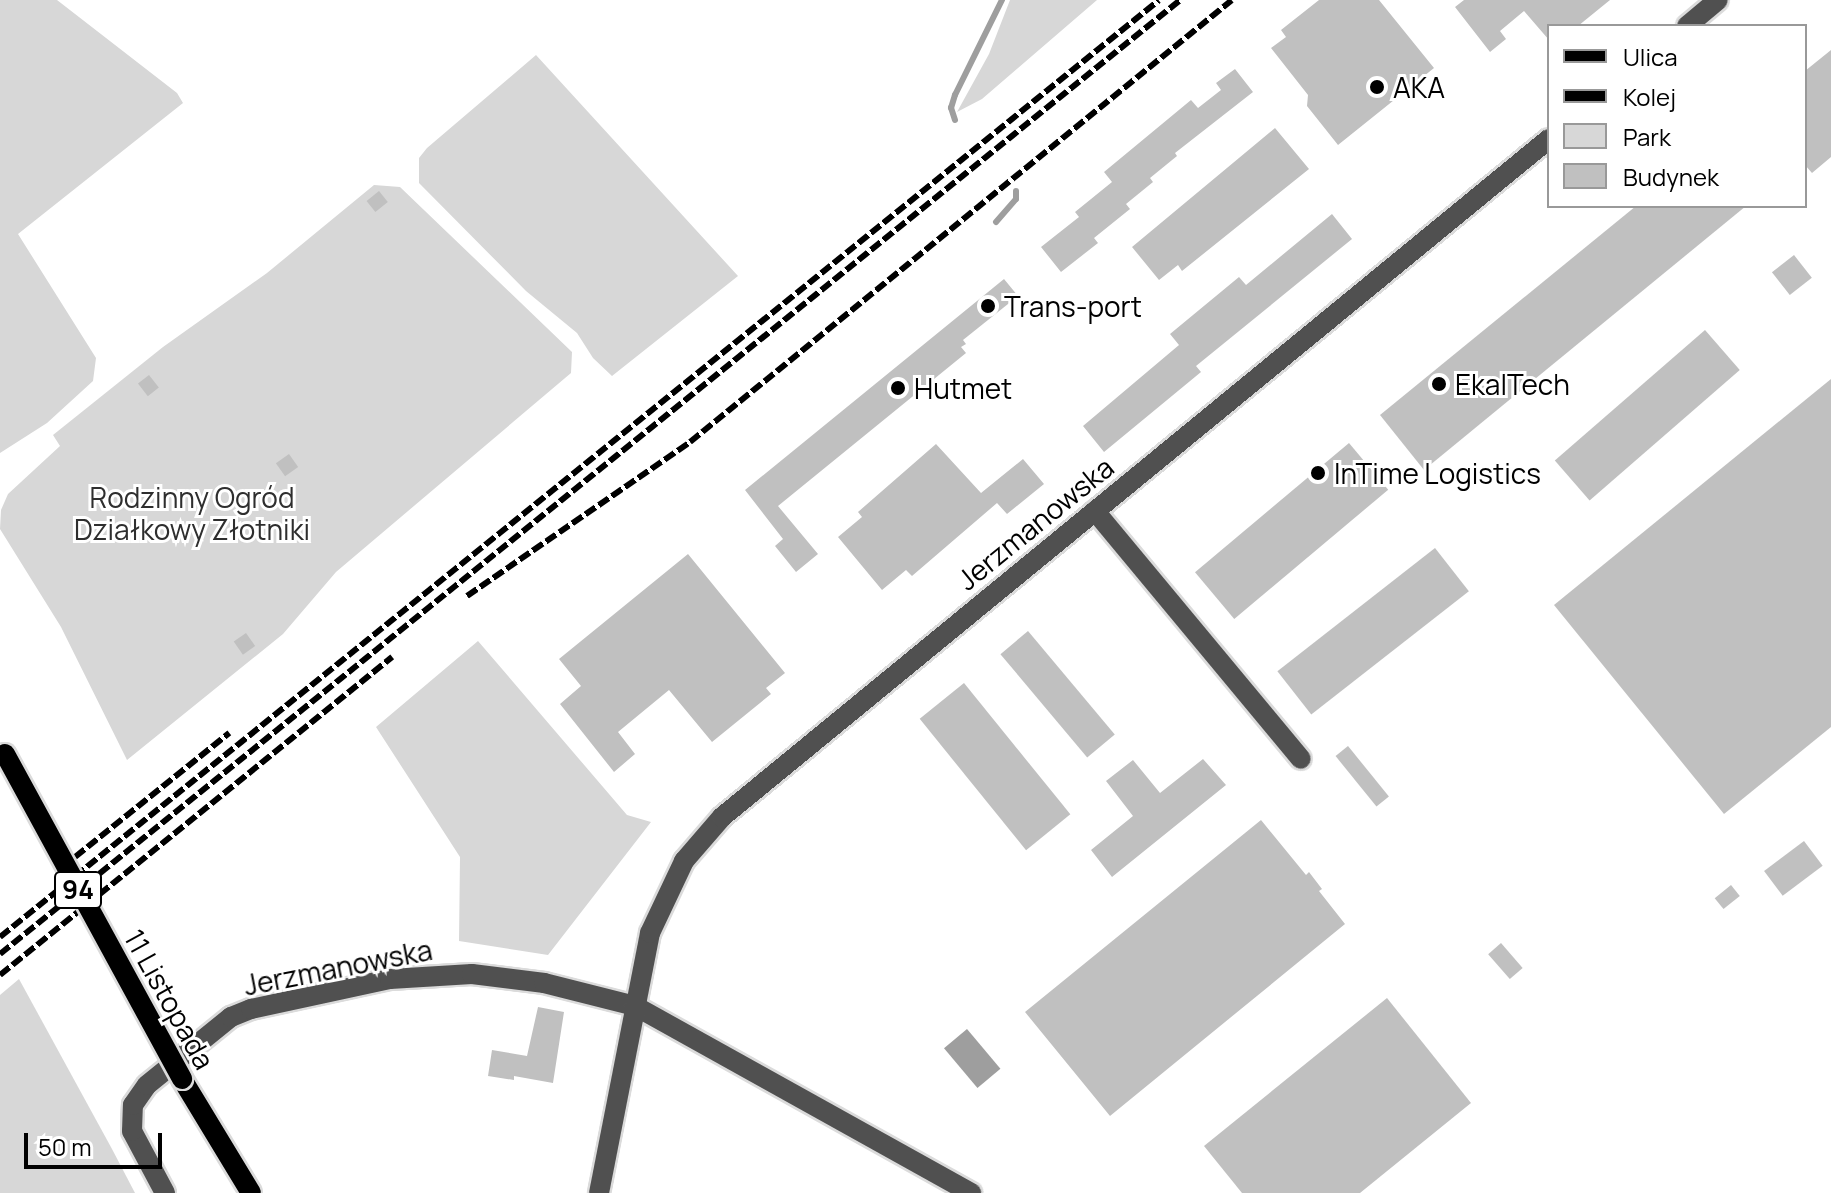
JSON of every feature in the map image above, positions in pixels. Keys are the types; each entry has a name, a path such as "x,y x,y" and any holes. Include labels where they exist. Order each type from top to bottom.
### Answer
{"main road":[{"name":"11 Listopada","path":"2,749 197,1104 251,1193"}],"street":[{"path":"1689,24 1718,0"},
{"name":"Jerzmanowska","path":"599,1193 650,933 684,861 722,817 1547,141"},
{"path":"1095,511 1301,759"},
{"name":"Jerzmanowska","path":"165,1193 132,1131 133,1105 147,1085 204,1037 251,1009 390,979 472,974 544,983 635,1006"},
{"path":"635,1006 971,1193"}],"green space":[{"path":"0,0 57,0 177,93 183,103 18,234 96,358 93,381 47,423 0,453"},
{"path":"1010,0 1097,0 982,99 957,112 989,54"},
{"path":"536,55 738,276 612,376 593,358 577,333 526,291 419,183 419,158 427,148"},
{"name":"Rodzinny Ogród Działkowy Złotniki","path":"374,185 400,187 572,352 571,373 336,572 283,634 127,760 61,627 0,529 1,510 8,494 60,446 53,435 163,347 267,273"},
{"path":"478,641 627,815 651,822 548,955 459,941 460,857 376,727"},
{"path":"19,979 135,1193 0,1193 0,995"}],"shaded area":[{"path":"967,1029 1000,1069 977,1088 944,1048"}],"building":[{"path":"1319,0 1379,0 1434,68 1338,145 1307,106 1308,95 1271,48 1286,37 1281,30"},
{"path":"1464,0 1610,0 1580,24 1547,24 1547,38 1524,11 1500,31 1506,39 1490,52 1455,7"},
{"path":"1831,50 1831,157 1812,173 1807,167 1807,69"},
{"path":"1235,69 1253,92 1175,153 1177,156 1150,178 1153,182 1126,204 1130,209 1094,238 1098,243 1061,272 1041,247 1079,217 1075,212 1112,182 1104,172 1191,100 1198,108 1221,90 1216,83"},
{"path":"1275,128 1309,169 1182,271 1178,265 1159,280 1132,247"},
{"path":"379,191 388,202 375,212 367,201"},
{"path":"1634,208 1744,208 1424,470 1380,415"},
{"path":"1332,214 1352,239 1196,366 1201,372 1104,452 1083,426 1179,345 1170,334 1239,277 1246,285"},
{"path":"1794,255 1812,278 1790,295 1772,272"},
{"path":"1004,279 1018,296 963,340 966,344 961,347 966,353 778,506 818,554 796,572 775,546 783,539 745,490"},
{"path":"1705,330 1740,370 1590,501 1555,461"},
{"path":"149,375 159,388 148,396 138,384"},
{"path":"1831,379 1831,727 1724,814 1554,605"},
{"path":"1349,443 1388,490 1234,619 1195,572"},
{"path":"936,444 981,493 1023,459 1044,484 1007,514 997,503 912,576 906,570 882,590 838,537 862,517 858,512"},
{"path":"289,454 298,467 285,476 276,463"},
{"path":"1435,548 1469,591 1311,714 1277,671"},
{"path":"688,554 785,673 766,688 771,694 712,742 669,690 618,732 635,754 614,772 560,704 581,686 559,659"},
{"path":"1028,631 1115,734 1087,758 1000,654"},
{"path":"246,633 255,646 243,655 234,642"},
{"path":"964,683 1070,814 1026,850 920,719"},
{"path":"1348,746 1389,797 1376,807 1336,756"},
{"path":"1203,759 1226,785 1112,877 1091,850 1133,816 1106,781 1133,760 1160,793"},
{"path":"1261,820 1306,875 1309,872 1322,889 1319,891 1345,924 1110,1116 1025,1012"},
{"path":"1804,841 1823,866 1783,896 1764,871"},
{"path":"1731,885 1740,896 1723,909 1715,898"},
{"path":"1501,943 1523,968 1510,979 1488,954"},
{"path":"1387,998 1471,1103 1360,1193 1242,1193 1204,1146"},
{"path":"538,1007 564,1012 553,1083 514,1076 514,1080 488,1076 492,1050 527,1056"}],"waterway":[{"path":"955,120 951,108 955,95 1002,0"},
{"path":"996,222 1016,199 1016,191"}],"railway":[{"path":"0,937 1159,0"},
{"path":"0,954 1180,0"},
{"path":"467,596 690,442 1232,0"},
{"path":"0,975 392,657"},
{"path":"75,857 229,733"}],"place":[{"name":"AKA","path":"1377,87"},
{"name":"Trans-port","path":"988,306"},
{"name":"EkalTech","path":"1439,384"},
{"name":"Hutmet","path":"898,388"},
{"name":"InTime Logistics","path":"1318,473"}]}
